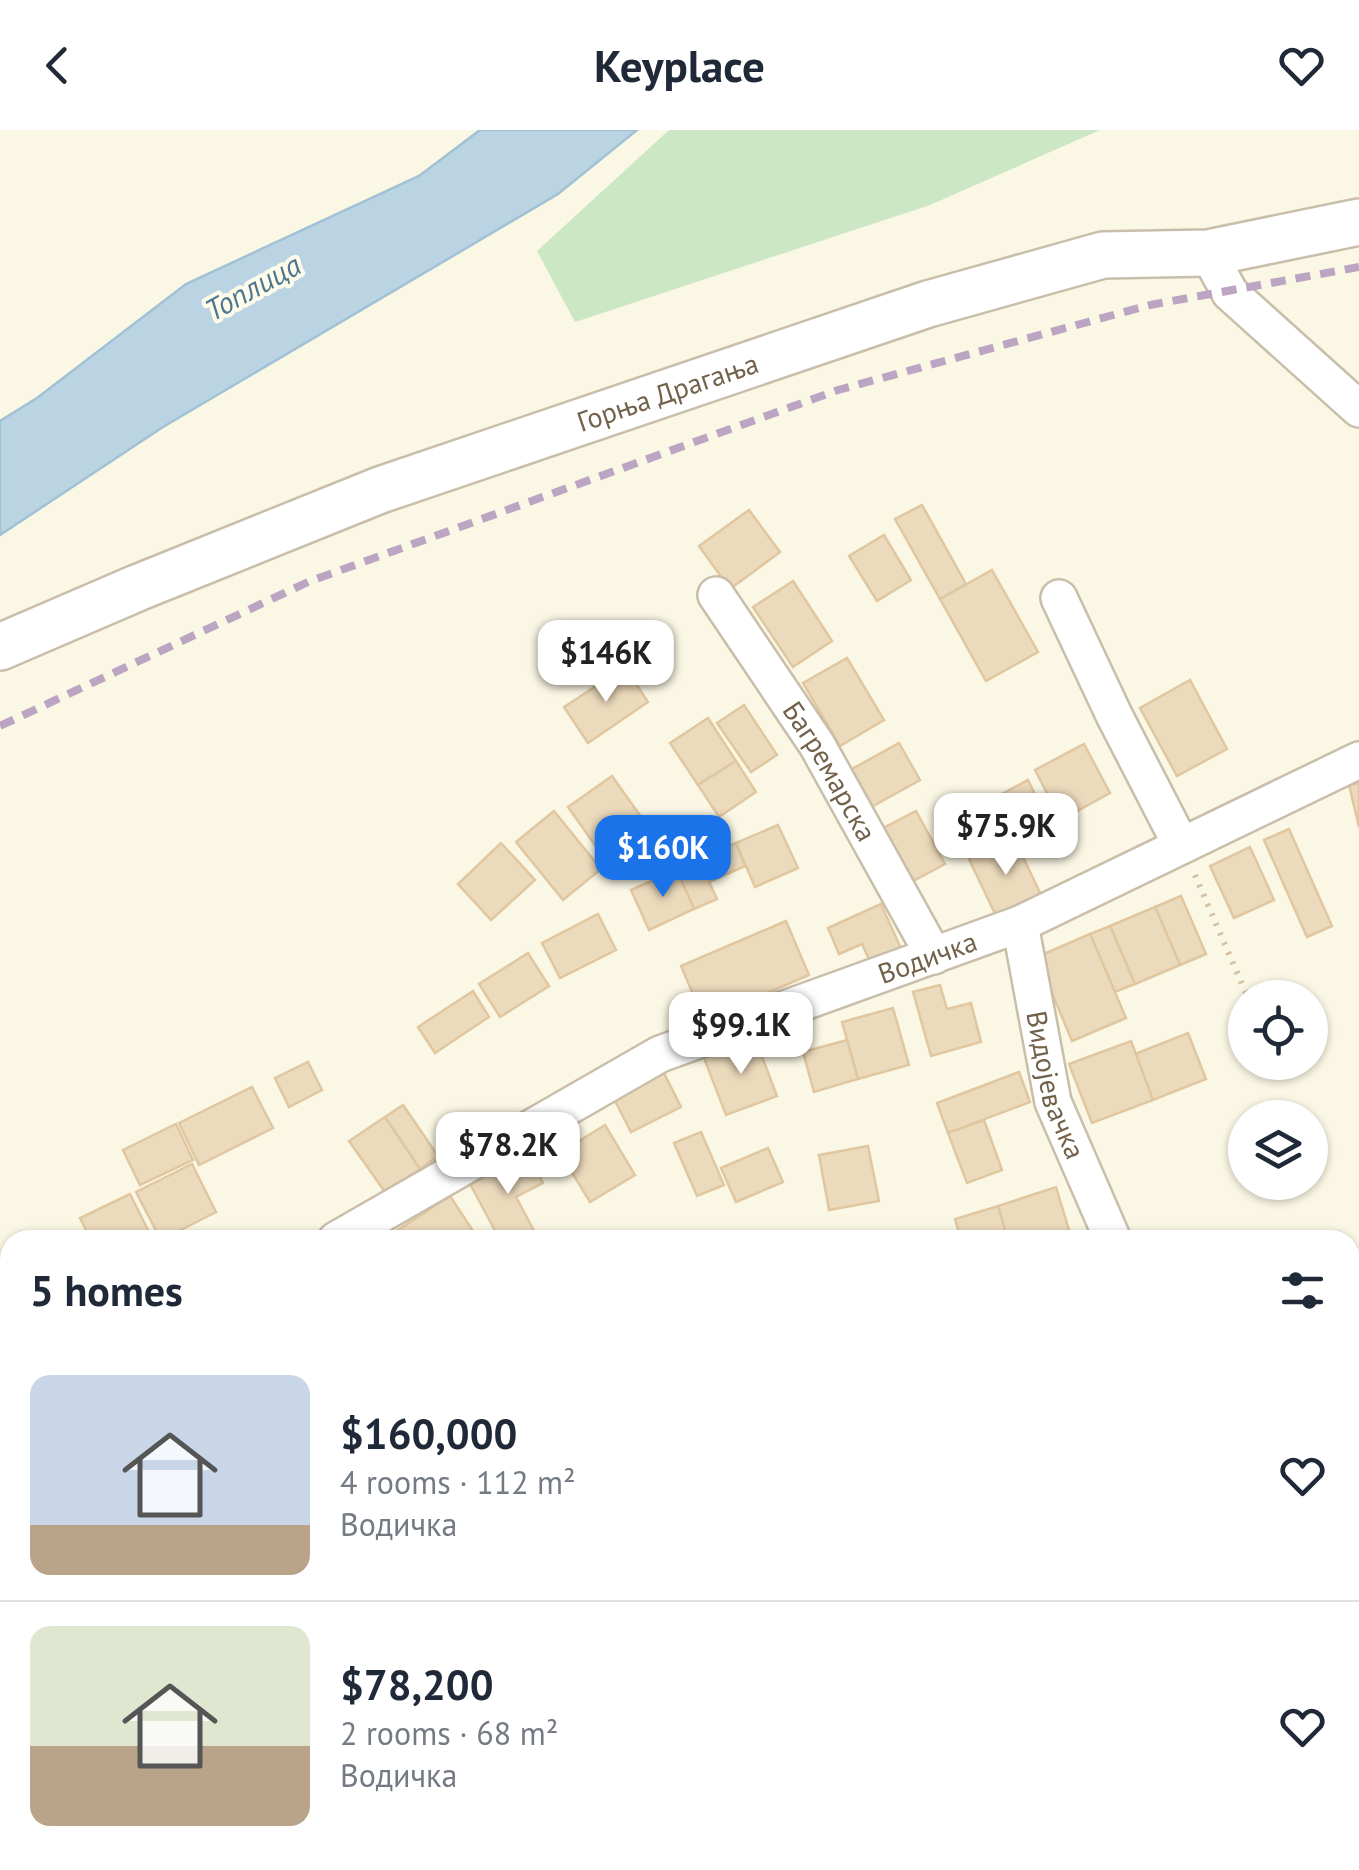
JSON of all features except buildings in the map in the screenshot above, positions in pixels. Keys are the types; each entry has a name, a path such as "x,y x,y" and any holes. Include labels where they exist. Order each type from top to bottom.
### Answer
{"street":[{"name":"Горња Драгања","path":"0,647 380,490 928,304 1103,255 1208,253 1359,222"},
{"path":"1208,253 1230,292 1359,409"},
{"name":"Багремарска","path":"716,595 817,745 934,956"},
{"path":"1059,598 1181,845"},
{"name":"Водичка","path":"353,1230 660,1054 1020,924 1359,760"},
{"name":"Видојевачка","path":"1020,924 1053,1102 1109,1230"}],"path":[{"path":"1181,845 1240,980"}],"green space":[{"path":"669,130 1100,130 930,205 575,322 537,251"}],"water":[{"name":"Топлица","path":"480,130 637,130 558,194 163,427 0,535 0,421 37,398 186,284 419,176"}],"railway":[{"path":"0,726 308,582 838,390 1150,305 1359,267"}]}
